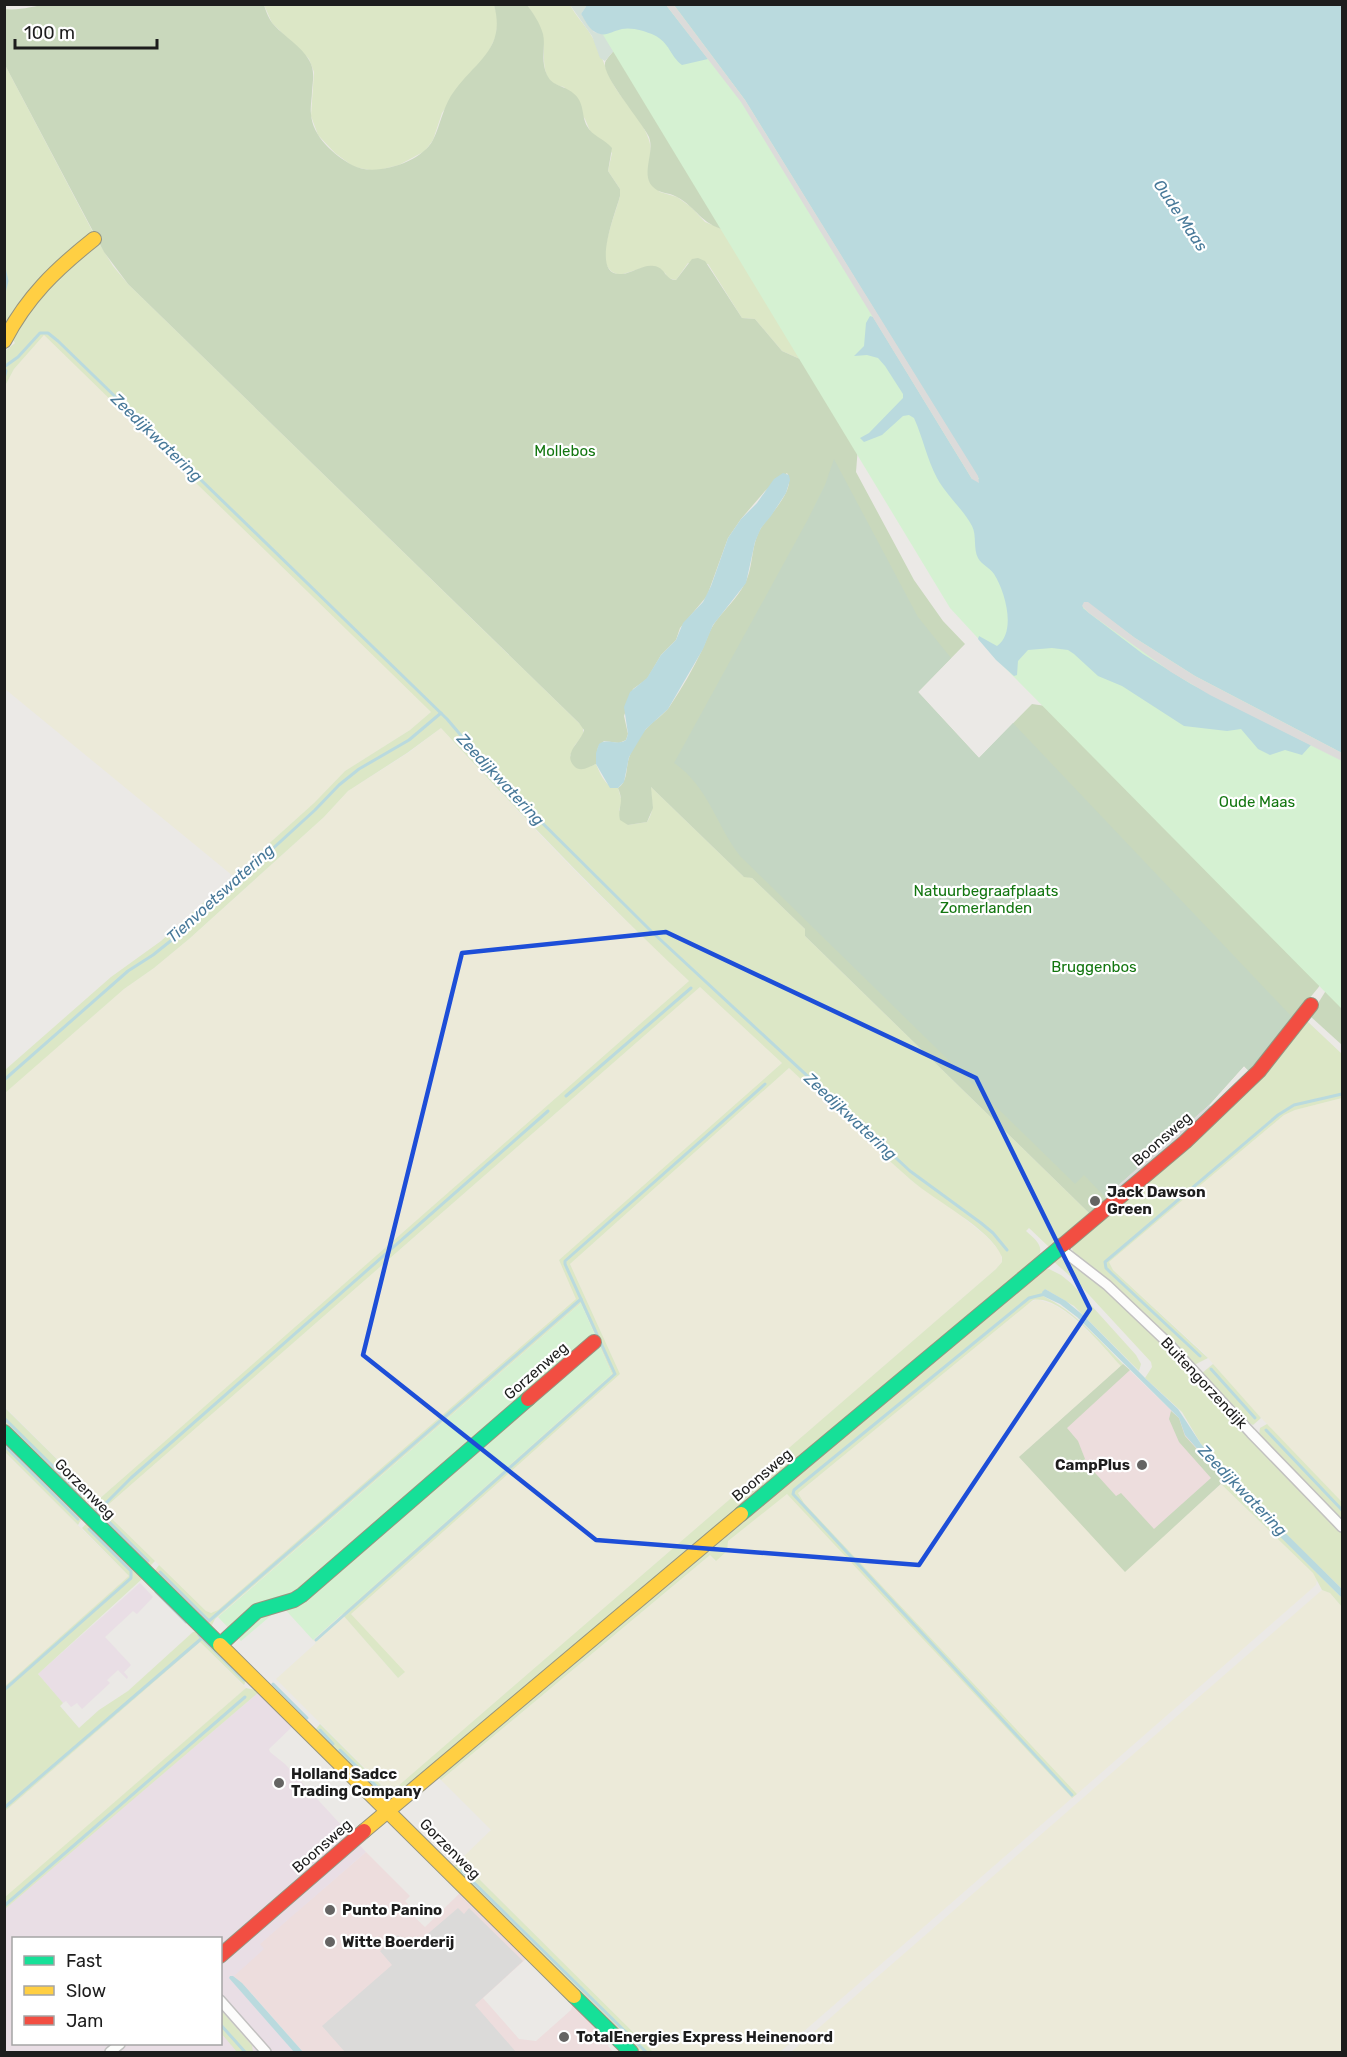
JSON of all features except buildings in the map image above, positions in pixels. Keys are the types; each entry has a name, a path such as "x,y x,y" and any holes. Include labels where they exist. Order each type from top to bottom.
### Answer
{"street":[{"path":"4,341 26,302 42,282 94,239"},
{"name":"Boonsweg","path":"222,1954 387,1811 1150,1172 1228,1103 1270,1060 1311,1005"},
{"name":"Buitengorzendijk","path":"1058,1247 1107,1285 1168,1343 1257,1440 1342,1527"},
{"name":"Gorzenweg","path":"220,1645 257,1611 294,1600 302,1595 594,1342"},
{"name":"Gorzenweg","path":"4,1432 631,2052"},
{"path":"222,2002 266,2052"}],"highlighted area":[{"path":"666,932 976,1078 1090,1309 919,1565 596,1540 363,1355 462,953"}],"shaded area":[{"path":"570,5 587,5 581,14 594,32 606,35 616,48 605,61 600,58 592,36"},
{"path":"44,335 431,712 410,730 345,771 314,803 233,876 5,689 5,386 14,369"},
{"path":"441,728 590,886 689,981 98,1500 5,1407 4,1093 124,989 189,939 324,817 348,791 408,753"},
{"path":"700,987 782,1063 559,1260 577,1299 218,1610 211,1613 206,1611 109,1516 106,1510 109,1504"},
{"path":"789,1068 913,1182 987,1237 1001,1253 1002,1262 414,1773 397,1787 387,1790 276,1679 316,1643 313,1640 342,1614 398,1678 404,1673 351,1614 620,1374 570,1264"},
{"path":"1342,1098 1342,1502 1239,1395 1204,1353 1113,1270 1109,1262 1284,1115"},
{"path":"1209,1105 1214,1110 1107,1200 1105,1197"},
{"path":"1037,1299 1067,1313 1121,1366 1019,1457 1125,1571 1221,1484 1313,1573 1317,1580 1316,1585 1077,1794 804,1503 798,1493"},
{"path":"1123,1364 1179,1418 1225,1480 1125,1572 1019,1457"},
{"path":"4,1452 129,1576 5,1687 4,1687"},
{"path":"785,1494 789,1495 1072,1798 780,2052 653,2052 460,1860 491,1830 441,1780 710,1555 715,1561 727,1541"},
{"path":"140,1583 153,1597 137,1614 133,1611 105,1637 131,1665 124,1672 127,1679 118,1670 107,1680 110,1683 82,1709 77,1703 71,1707 66,1701 63,1703 38,1674"},
{"path":"1322,1590 1330,1593 1342,1607 1342,2052 791,2052"},
{"path":"200,1642 246,1688 5,1898 5,1811"},
{"path":"260,1691 294,1725 269,1749 270,1752 285,1764 366,1852 260,1944 264,1949 234,1976 303,2052 5,2052 4,1909"},
{"path":"366,1852 410,1896 405,1901 408,1904 405,1908 425,1927 461,1892 527,1958 483,1998 519,2039 536,2041 571,2010 573,2004 609,2042 608,2046 613,2052 303,2052 233,1976 263,1949 259,1944"},
{"path":"458,1908 464,1914 469,1908 523,1961 475,2005 516,2052 345,2052 322,2026 392,1965 380,1951 398,1935 410,1949"}],"green space":[{"path":"49,4 264,5 272,23 302,50 311,64 313,75 311,114 315,130 325,144 345,161 361,169 372,170 397,166 419,155 427,148 433,140 451,96 493,43 497,20 494,5 527,5 543,34 544,64 549,79 570,90 577,97 589,129 612,148 608,171 620,189 620,196 607,242 607,265 612,272 622,274 646,266 654,266 661,269 669,278 676,280 692,259 698,258 705,261 742,318 755,319 782,351 802,360 861,408 856,472 914,580 943,621 965,644 918,692 979,758 1032,704 1053,707 1342,951 1318,988 1249,1071 1244,1066 1209,1105 1089,1213 805,936 805,929 752,878 744,877 651,787 653,808 647,822 628,825 620,820 621,798 618,788 624,781 628,759 644,731 670,706 695,664 714,624 744,585 761,528 781,502 788,487 787,473 765,491 741,519 728,538 707,596 680,628 676,640 661,655 647,679 633,689 624,716 628,734 626,740 619,743 604,741 598,747 596,764 585,769 576,768 570,756 583,734 584,730 579,723 128,284 104,252 5,65 4,9 21,9"},
{"path":"264,5 494,5 498,18 496,36 487,55 471,72 442,113 433,140 425,151 399,165 375,171 354,167 335,153 318,135 311,116 314,72 309,59 272,23"},
{"path":"527,5 570,5 589,31 616,89 646,133 651,150 649,181 660,192 677,197 691,207 705,222 725,230 802,360 782,351 755,319 742,318 708,264 688,263 676,280 668,278 665,273 645,267 620,275 608,268 605,257 606,249 620,196 620,189 608,171 612,153 590,131 585,119 564,87 556,85 547,75 542,35"},
{"name":"Oude Maas","path":"585,5 677,5 1342,751 1342,1009 1011,674 950,608"},
{"path":"616,48 725,230 710,224 690,206 671,194 658,190 649,181 649,137 606,69 605,63"},
{"path":"5,65 95,236 48,271 5,336"},
{"path":"97,240 113,266 128,284 583,727 583,735 570,756 589,767 596,764 607,783 618,788 622,802 619,810 628,825 647,822 650,818 652,805 650,786 743,876 752,878 805,929 805,936 1089,1213 1049,1247 1029,1228 1026,1231 1040,1247 1037,1259 390,1801 386,1801 315,1733 320,1724 385,1789 389,1791 397,1787 996,1269 1002,1262 1002,1257 987,1236 911,1180 789,1068 570,1264 620,1374 351,1614 405,1672 398,1678 342,1614 612,1374 581,1303 215,1619 210,1629 154,1572 159,1565 206,1611 211,1613 218,1610 576,1299 559,1260 782,1063 700,987 109,1504 106,1510 109,1516 155,1561 149,1567 90,1510 98,1500 689,981 563,857 441,728 348,791 324,817 189,939 124,989 5,1093 5,1070 111,977 161,941 314,803 345,771 410,730 431,712 44,335 14,369 5,386 5,351 15,343 13,340 8,344 23,311"},
{"name":"Natuurbegraafplaats Zomerlanden","path":"834,459 918,617 951,658 918,692 979,758 1013,723 1293,1018 1249,1071 1244,1066 1209,1105 1105,1197 1084,1175 1075,1184 740,856 703,794 686,772 674,763 807,521 825,485"},
{"path":"1342,965 1342,1045 1310,1016"},
{"path":"1307,1021 1342,1054 1342,1098 1284,1115 1109,1262 1113,1270 1208,1358 1194,1365 1075,1256 1071,1246"},
{"path":"1057,1256 1066,1258 1101,1286 1170,1350 1251,1439 1342,1532 1342,1589 1247,1496 1201,1444 1182,1412 1145,1378 1152,1367 1151,1362 1078,1283 1053,1261"},
{"path":"1049,1269 1072,1284 1136,1355 1141,1364 1139,1371 1074,1306 1045,1289 1043,1296 1076,1318 1123,1364 1121,1366 1069,1314 1044,1300 1033,1300 798,1493 804,1503 1077,1794 1072,1798 787,1494 728,1541 727,1551 716,1561 710,1555 441,1780 437,1776 1043,1270"},
{"path":"581,1303 612,1374 313,1640 282,1606 241,1641 218,1617"},
{"path":"1123,1364 1130,1370 1067,1428 1078,1441 1087,1464 1116,1496 1121,1493 1154,1529 1211,1478 1179,1442 1169,1419 1171,1411 1179,1418 1185,1436 1225,1480 1125,1572 1019,1457"},
{"path":"1213,1364 1261,1418 1253,1425 1242,1420 1202,1373"},
{"path":"4,1407 90,1492 86,1501 82,1501 5,1426"},
{"path":"1267,1424 1342,1502 1342,1521 1259,1435 1260,1428"},
{"path":"4,1437 82,1518 78,1525 5,1452"},
{"path":"1225,1480 1342,1598 1342,1607 1330,1593 1322,1590 1313,1573 1221,1484"},
{"path":"87,1523 143,1578 38,1674 63,1703 60,1706 79,1728 99,1710 128,1691 193,1632 198,1631 247,1679 244,1685 200,1642 5,1811 4,1687 129,1576 82,1528"},
{"path":"246,1688 260,1691 5,1909 4,1898"},
{"path":"460,1860 653,2052 637,2052 452,1868"},
{"path":"222,2011 252,2045 253,2052 237,2052 222,2034"}],"water":[{"path":"587,5 666,5 708,59 682,65 659,38 638,30 626,29 599,34 591,29 581,14"},
{"path":"674,5 1342,5 1342,753 1195,676 1135,638 1086,602 1083,608 1143,654 1191,684 1311,745 1302,755 1285,750 1270,755 1258,749 1241,729 1227,731 1184,726 1122,686 1098,676 1068,650 1052,648 1028,650 1018,661 1017,675 1014,676 996,660 978,639 979,636 997,646 1003,640 1008,622 1002,590 994,574 978,558 972,526 937,478 914,418 909,415 903,416 882,435 864,442 860,438 869,433 903,398 903,394 878,358 867,355 854,356 864,346 866,323 870,316 873,317 972,479 979,479 745,100"},
{"path":"783,473 789,475 790,480 786,493 761,528 755,542 746,583 713,625 703,649 668,709 646,729 641,737 629,757 624,782 618,788 610,788 596,764 599,744 626,740 628,734 624,707 630,692 647,678 661,655 676,640 683,623 703,602 728,538 774,479"},
{"path":"1045,1289 1066,1301 1084,1316 1178,1409 1201,1444 1230,1478 1342,1589 1342,1598 1241,1498 1185,1435 1179,1418 1077,1317 1060,1304 1043,1296 1042,1292"},
{"path":"230,1976 242,1983 303,2052 294,2052 229,1978"}],"pier":[{"path":"666,5 674,5 745,100 978,476 979,483 972,479 741,102"},
{"path":"1084,602 1088,602 1135,638 1195,676 1342,753 1342,761 1210,695 1171,672 1089,613 1082,606"}],"waterway":[{"name":"Zeedijkwatering","path":"4,267 7,281 4,293"},
{"name":"Zeedijkwatering","path":"4,367 18,357 40,333 48,333 58,341 447,719 499,780 651,931 910,1171 981,1223 1007,1250"},
{"path":"4,368 6,371 4,378"},
{"name":"Tienvoetswatering","path":"4,1080 128,971 178,935 315,810 339,785 359,769 409,740 441,713"},
{"path":"566,1096 691,988"},
{"path":"316,1640 615,1374 565,1261 765,1084"},
{"path":"1200,1356 1111,1273 1106,1268 1105,1262 1278,1115 1294,1105 1342,1094"},
{"path":"98,1511 131,1478 548,1111"},
{"path":"1045,1294 1029,1298 794,1490 793,1494 1072,1795"},
{"path":"160,1572 209,1621 581,1299"},
{"path":"1211,1369 1255,1418"},
{"path":"4,1418 82,1495"},
{"path":"1266,1430 1342,1510"},
{"path":"4,1445 78,1519"},
{"path":"96,1509 148,1561"},
{"path":"4,1690 131,1578 131,1571 89,1529"},
{"path":"156,1592 186,1622"},
{"path":"199,1635 244,1680"},
{"path":"4,1808 202,1638"},
{"path":"273,1684 307,1718"},
{"path":"4,1906 245,1697"},
{"path":"320,1730 333,1744"},
{"path":"340,1750 386,1796"},
{"path":"462,1871 646,2052"},
{"path":"222,2026 245,2052"}],"traffic: fast":[{"path":"741,1514 1063,1245"},
{"path":"220,1645 257,1611 294,1600 302,1595 528,1399"},
{"path":"4,1432 220,1645"},
{"path":"574,1996 631,2052"}],"traffic: slow":[{"path":"4,341 22,311 43,285 94,239"},
{"path":"364,1831 741,1514"},
{"path":"220,1645 574,1996"}],"traffic: jam":[{"path":"1063,1245 1185,1142 1259,1071 1311,1005"},
{"path":"528,1399 594,1342"},
{"path":"222,1954 364,1831"}],"place":[{"name":"Jack Dawson Green","path":"1095,1201"},
{"name":"CampPlus","path":"1142,1465"},
{"name":"Holland Sadcc Trading Company","path":"279,1783"},
{"name":"Punto Panino","path":"330,1910"},
{"name":"Witte Boerderij","path":"330,1942"},
{"name":"TotalEnergies Express Heinenoord","path":"564,2037"}],"park label":[{"name":"Mollebos","path":"565,451"},
{"name":"Bruggenbos","path":"1094,967"}]}
